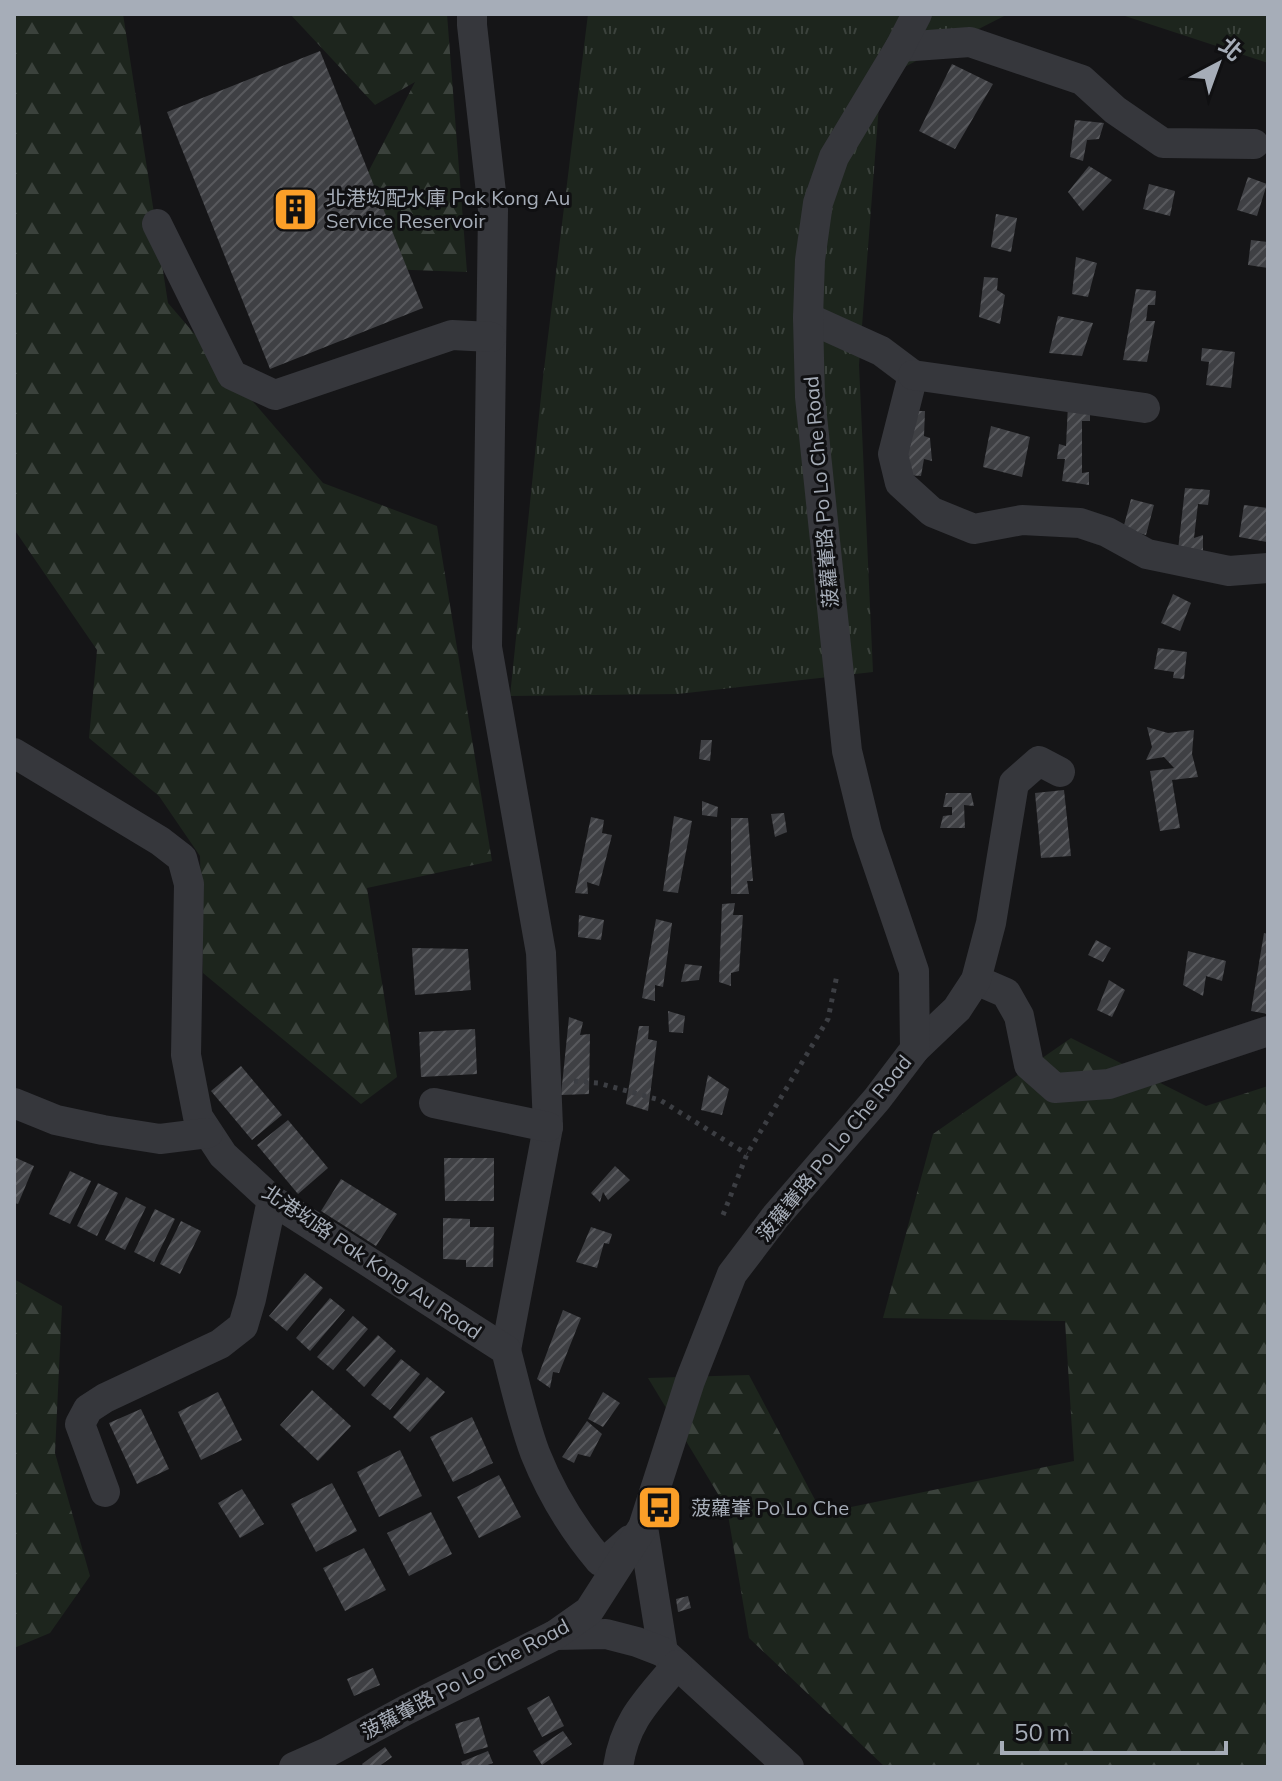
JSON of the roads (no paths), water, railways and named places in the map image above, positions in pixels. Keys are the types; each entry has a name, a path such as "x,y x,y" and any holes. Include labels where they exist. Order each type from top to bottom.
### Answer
{"street":[{"path":"472,14 493,210 487,647 541,953 547,1080 548,1127 506,1350 535,1452 563,1512 580,1537 600,1561 613,1555 643,1527"},
{"name":"菠蘿輋路 Po Lo Che Road","path":"294,1767 555,1635 589,1611 643,1527 690,1381 732,1274 776,1216 877,1099 915,1049 914,971 867,833 847,751 810,397 808,318 810,260 818,203 834,157 917,14"},
{"path":"900,47 970,42 1082,80 1115,110 1163,143 1254,144"},
{"path":"157,224 232,375 275,395 452,335 491,337"},
{"path":"808,318 881,351 913,375 1145,408"},
{"path":"913,375 893,454 900,483 932,512 974,529 1022,520 1080,523 1107,532 1147,554 1229,571 1268,568"},
{"name":"北港㘭路 Pak Kong Au Road","path":"14,753 160,841 182,858 189,884 186,1055 198,1117 223,1155 272,1200 506,1350"},
{"path":"915,1049 957,1009 976,980 991,923 1014,783 1039,761 1060,772"},
{"path":"976,980 1006,993 1019,1016 1029,1065 1055,1088 1109,1084 1268,1031"},
{"path":"14,1103 56,1120 160,1139 208,1133"},
{"path":"434,1103 548,1127"},
{"path":"105,1492 80,1424 88,1409 220,1344 243,1326 272,1200"},
{"path":"618,1767 634,1717 670,1659 643,1527"},
{"path":"555,1635 606,1634 637,1642 670,1659 789,1767"},
{"path":"748,1730 754,1767"}],"place":[{"name":"北港㘭配水庫 Pak Kong Au Service Reservoir","path":"295,210"},
{"name":"菠蘿輋 Po Lo Che","path":"660,1508"}]}
